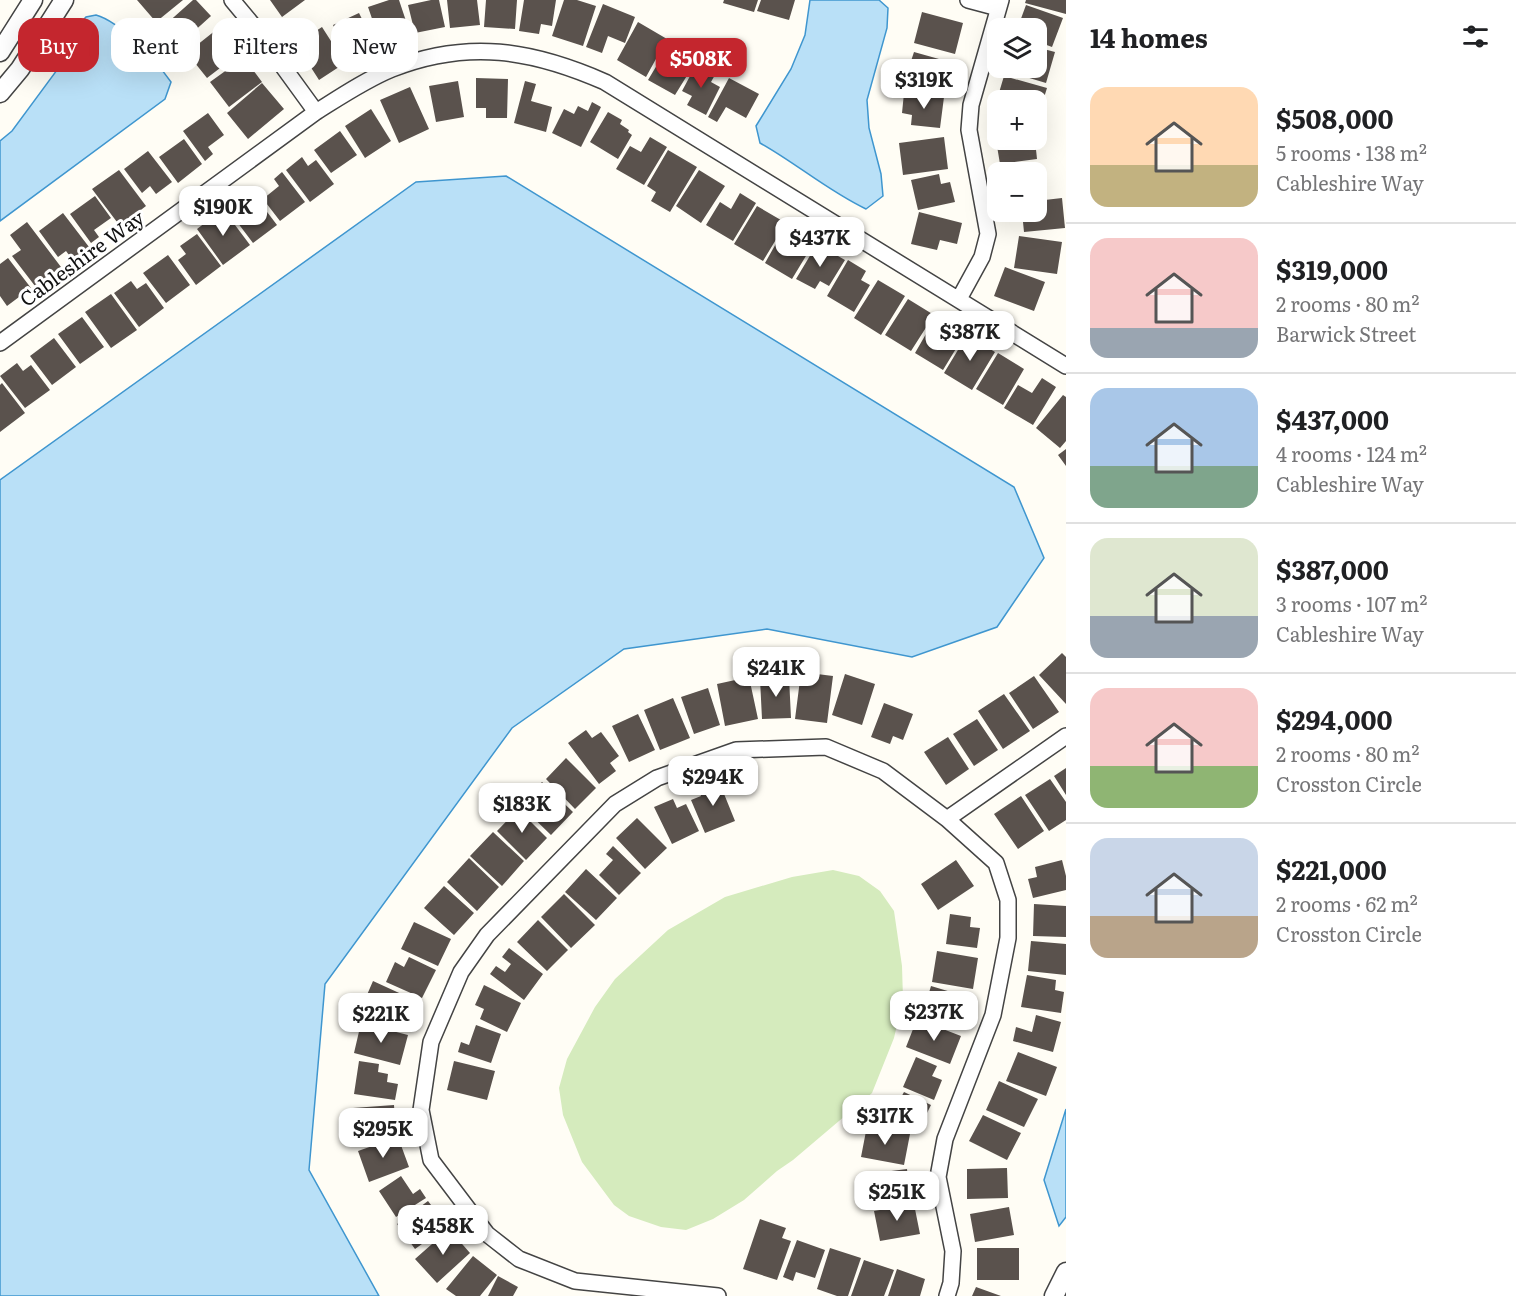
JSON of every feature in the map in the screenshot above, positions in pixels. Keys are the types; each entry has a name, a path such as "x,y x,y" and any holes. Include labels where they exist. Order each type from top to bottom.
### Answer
{"street":[{"path":"0,52 33,0"},
{"path":"0,93 20,69 64,0"},
{"path":"232,0 316,112"},
{"path":"959,299 982,257 988,234 969,130 971,105 999,4 968,0"},
{"name":"Cableshire Way","path":"0,343 316,112 353,88 383,73 437,56 501,52 546,59 605,82 1066,366"},
{"path":"947,819 1066,736"},
{"path":"718,1296 575,1281 519,1259 487,1234 431,1160 421,1110 431,1042 461,972 487,935 615,804 657,778 736,750 826,747 883,771 947,819 996,863 1008,900 1008,938 993,1015 945,1139 938,1177 953,1251 951,1283 947,1296"},
{"path":"1054,1296 1066,1272"}],"green space":[{"path":"833,870 859,876 880,891 894,911 902,966 903,999 894,1038 872,1093 744,1200 713,1219 686,1230 661,1227 629,1216 614,1205 582,1162 563,1115 559,1088 567,1059 595,1007 615,979 668,930 725,897 792,877"}],"water":[{"path":"810,0 879,0 888,8 887,28 867,100 869,128 881,174 883,196 866,209 838,194 760,143 756,126 791,69 805,35"},
{"path":"96,15 111,22 111,72 163,72 171,82 165,99 0,221 0,141 12,131 56,72 99,72 99,18 86,17"},
{"path":"506,176 1014,487 1044,558 997,627 912,657 767,629 624,649 512,728 325,984 309,1170 379,1296 0,1296 0,480 416,182"},
{"path":"1066,1109 1066,1217 1059,1226 1044,1180"}],"building":[{"path":"137,0 183,0 161,18 153,18"},
{"path":"193,0 196,0 211,16 200,26 200,18 173,18"},
{"path":"270,0 305,0 282,17"},
{"path":"389,0 399,0 405,18 372,18 368,7"},
{"path":"439,0 445,27 418,32 418,18 411,18 408,5"},
{"path":"447,0 477,0 480,25 450,28"},
{"path":"486,0 517,0 515,29 484,27"},
{"path":"524,0 556,0 552,26 541,24 539,34 519,31"},
{"path":"564,0 577,0 596,6 583,46 552,36"},
{"path":"724,0 758,0 754,12 723,3"},
{"path":"761,0 795,0 789,20 757,11"},
{"path":"1026,0 1066,0 1066,14 1025,3"},
{"path":"603,4 635,17 625,43 608,36 602,53 586,47"},
{"path":"1026,5 1063,18 1052,47 1047,45 1047,18 1021,18"},
{"path":"922,12 963,23 955,54 914,43"},
{"path":"359,13 362,18 348,18"},
{"path":"638,22 667,39 646,77 617,60"},
{"path":"322,27 331,41 331,72 319,80 314,72 319,72 319,29"},
{"path":"212,33 212,72 215,72 207,78 200,69 200,43"},
{"path":"669,45 696,61 675,95 648,80"},
{"path":"1047,50 1055,52 1046,83 1029,78 1047,78"},
{"path":"914,52 939,59 936,69 953,75 947,94 904,82"},
{"path":"697,63 716,73 711,82 720,87 706,115 687,105 692,96 682,91"},
{"path":"224,72 254,72 262,82 229,107 210,82"},
{"path":"476,78 508,79 507,118 486,118 486,108 476,108"},
{"path":"729,78 759,94 746,118 726,107 717,122 708,117"},
{"path":"1003,78 1047,88 1046,90 1000,90"},
{"path":"458,81 464,117 436,122 429,86"},
{"path":"525,81 536,84 531,101 552,107 546,132 514,123"},
{"path":"262,83 284,109 248,139 227,113"},
{"path":"410,87 429,129 399,143 380,100"},
{"path":"904,93 944,97 940,128 911,125 912,115 902,113"},
{"path":"592,102 601,107 581,147 552,133 564,109 574,114 578,106 588,111"},
{"path":"371,109 391,141 365,158 345,126"},
{"path":"608,112 622,120 620,124 632,135 618,159 590,142"},
{"path":"208,113 224,135 208,147 213,154 205,161 183,131"},
{"path":"340,131 357,155 331,173 314,150"},
{"path":"650,137 667,147 644,185 616,169 630,146 641,152"},
{"path":"944,137 948,169 903,175 899,143"},
{"path":"184,139 202,164 178,183 159,157"},
{"path":"668,150 697,167 670,212 651,201 656,192 647,186"},
{"path":"998,150 1036,150 1037,159 1000,162"},
{"path":"148,151 172,182 156,194 150,186 142,193 124,169"},
{"path":"302,157 308,166 316,160 334,184 310,202 286,170"},
{"path":"119,170 146,206 120,226 92,189"},
{"path":"699,170 725,186 701,223 676,206"},
{"path":"282,172 305,202 280,221 263,199 279,186 274,179"},
{"path":"939,174 941,184 950,182 955,202 918,210 911,180"},
{"path":"740,193 756,203 733,241 706,225 720,202 731,209"},
{"path":"95,196 111,218 94,230 99,237 91,243 70,214"},
{"path":"244,198 250,206 258,200 277,225 253,243 228,210"},
{"path":"1062,198 1065,228 1024,232 1023,222 1047,222 1047,200"},
{"path":"757,206 786,223 763,261 734,244"},
{"path":"223,209 250,245 223,265 197,229"},
{"path":"919,212 962,223 957,244 940,240 937,250 911,244"},
{"path":"63,213 89,247 72,259 66,251 58,257 39,231"},
{"path":"27,222 61,267 35,286 12,256 21,250 10,235"},
{"path":"797,230 815,241 792,279 765,263 778,240 788,245"},
{"path":"197,234 221,266 196,285 178,260 186,254 180,246"},
{"path":"1019,236 1062,242 1057,274 1014,268"},
{"path":"817,244 845,260 829,286 820,281 815,289 796,279"},
{"path":"168,255 190,285 166,303 143,273"},
{"path":"8,258 31,288 7,306 0,296 0,264"},
{"path":"848,260 866,271 861,280 870,285 854,312 827,296"},
{"path":"1005,267 1045,282 1034,311 994,296"},
{"path":"878,280 905,296 881,335 854,318"},
{"path":"131,281 137,289 146,283 164,308 139,327 114,293"},
{"path":"111,294 137,330 111,348 85,312"},
{"path":"908,299 934,315 911,351 885,335"},
{"path":"937,315 956,326 947,341 957,347 943,370 915,353"},
{"path":"82,317 104,347 80,364 58,334"},
{"path":"967,335 995,352 972,390 944,373"},
{"path":"54,338 76,367 52,385 30,356"},
{"path":"998,353 1024,369 1003,405 976,389"},
{"path":"17,363 23,371 31,365 50,390 25,408 0,376"},
{"path":"1042,378 1056,387 1033,425 1004,408 1018,385 1032,393"},
{"path":"2,383 25,413 0,432 0,385"},
{"path":"1063,395 1066,397 1066,441 1060,448 1036,428"},
{"path":"1066,449 1066,466 1058,455"},
{"path":"1062,653 1066,657 1066,704 1039,675"},
{"path":"801,672 833,676 827,723 795,719"},
{"path":"845,674 875,684 862,725 832,715"},
{"path":"1034,676 1059,712 1033,729 1009,693"},
{"path":"749,677 758,719 725,726 717,684"},
{"path":"789,677 791,718 762,719 760,679"},
{"path":"708,688 720,725 694,734 681,697"},
{"path":"1004,694 1030,731 1003,749 978,711"},
{"path":"673,698 690,738 660,750 644,710"},
{"path":"884,703 913,714 903,740 893,736 890,744 871,737"},
{"path":"638,714 655,750 629,762 612,726"},
{"path":"977,719 998,750 974,766 953,734"},
{"path":"586,730 592,738 601,732 619,756 610,763 616,771 599,784 568,743"},
{"path":"948,737 969,769 946,785 924,752"},
{"path":"566,758 596,788 575,809 546,779"},
{"path":"1066,768 1066,795 1054,776"},
{"path":"718,779 735,821 705,833 691,800 701,796 698,788"},
{"path":"1050,779 1066,802 1066,820 1049,831 1025,795"},
{"path":"542,782 573,812 551,835 520,805"},
{"path":"1021,796 1044,831 1018,849 994,814"},
{"path":"673,799 677,808 686,804 699,831 672,844 654,807"},
{"path":"518,809 547,838 526,860 497,831"},
{"path":"637,818 667,848 645,869 616,838"},
{"path":"493,832 524,861 502,886 470,856"},
{"path":"613,846 641,873 619,895 599,875 613,860 606,854"},
{"path":"469,858 499,887 477,911 447,882"},
{"path":"956,860 974,886 938,910 921,884"},
{"path":"1062,860 1066,876 1066,890 1033,898 1028,879 1037,877 1035,867"},
{"path":"586,869 617,898 596,920 565,892"},
{"path":"444,886 474,913 454,935 424,908"},
{"path":"564,894 595,925 571,948 541,917"},
{"path":"1034,904 1066,906 1066,937 1033,936"},
{"path":"950,914 971,917 970,927 980,928 977,948 946,944"},
{"path":"538,920 568,950 547,971 517,942"},
{"path":"414,922 451,939 438,966 401,949"},
{"path":"1031,941 1066,944 1066,975 1028,971"},
{"path":"509,948 543,974 524,1000 490,974 496,966 505,972 511,964 502,957"},
{"path":"937,951 978,958 973,989 932,982"},
{"path":"409,957 436,970 422,998 386,982 395,962 404,967"},
{"path":"1027,975 1056,980 1055,990 1064,992 1061,1013 1021,1007"},
{"path":"373,981 421,1003 408,1032 360,1011"},
{"path":"484,985 521,1003 507,1032 480,1019 484,1009 475,1005"},
{"path":"931,986 971,998 962,1028 922,1016"},
{"path":"1036,1015 1061,1022 1053,1052 1013,1041 1016,1027 1032,1032"},
{"path":"917,1019 961,1036 950,1064 906,1047"},
{"path":"361,1023 408,1035 400,1065 354,1053"},
{"path":"476,1025 501,1034 491,1063 458,1052 461,1042 469,1045"},
{"path":"1018,1052 1057,1067 1046,1096 1006,1081"},
{"path":"916,1057 937,1066 932,1076 942,1080 934,1100 903,1087"},
{"path":"359,1061 379,1064 378,1072 388,1074 387,1082 398,1084 395,1100 354,1094"},
{"path":"454,1061 495,1071 487,1100 447,1090"},
{"path":"999,1081 1038,1099 1024,1127 986,1110"},
{"path":"904,1092 931,1105 917,1133 880,1115 890,1096 899,1101"},
{"path":"394,1105 396,1135 355,1138 353,1108"},
{"path":"983,1115 1021,1133 1007,1160 969,1141"},
{"path":"867,1126 910,1134 904,1165 861,1157"},
{"path":"398,1137 409,1167 369,1182 358,1151"},
{"path":"1007,1168 1008,1198 967,1199 967,1169"},
{"path":"907,1169 910,1197 871,1202 868,1174"},
{"path":"401,1176 413,1194 420,1189 426,1198 396,1217 379,1191"},
{"path":"428,1201 447,1226 415,1249 397,1224"},
{"path":"914,1204 920,1234 880,1241 874,1211"},
{"path":"1009,1207 1014,1235 975,1242 970,1214"},
{"path":"760,1219 786,1228 782,1238 791,1241 777,1280 743,1269"},
{"path":"449,1229 470,1253 437,1283 415,1259"},
{"path":"797,1240 825,1250 815,1278 796,1272 793,1281 783,1277"},
{"path":"830,1248 861,1258 848,1296 837,1296 817,1289"},
{"path":"977,1248 1019,1248 1019,1280 977,1280"},
{"path":"473,1256 497,1275 480,1296 456,1296 446,1289"},
{"path":"864,1260 894,1270 884,1296 851,1296"},
{"path":"897,1269 925,1279 920,1296 888,1296"},
{"path":"498,1276 518,1287 513,1296 488,1296"},
{"path":"976,1287 1001,1296 972,1296"}]}
